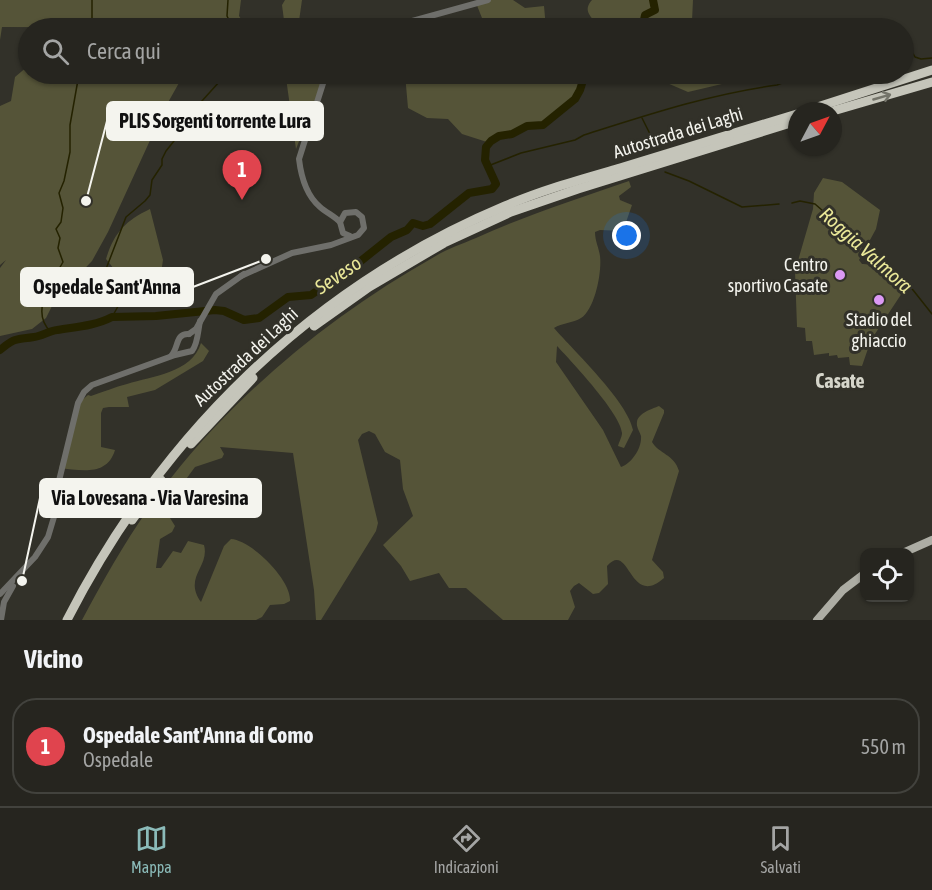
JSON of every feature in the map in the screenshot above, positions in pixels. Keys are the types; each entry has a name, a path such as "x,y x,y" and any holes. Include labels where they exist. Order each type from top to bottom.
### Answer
{"highway":[{"path":"914,76 932,70"},
{"path":"842,108 932,82"},
{"path":"834,102 889,84"},
{"name":"Autostrada dei Laghi","path":"67,620 100,560 138,500 188,437 240,382 285,341 334,302 440,236 507,205 574,182 788,117"},
{"name":"Autostrada dei Laghi","path":"73,620 126,528 180,456 208,423 274,359 318,322 359,294 444,243 511,212 578,189 788,125"}],"main road":[{"path":"914,548 932,540"},
{"path":"817,620 843,590 860,576"}],"street":[{"path":"423,18 488,0"},
{"path":"323,84 299,159 310,196 317,205 340,222 343,233"},
{"path":"241,276 292,253 331,245 362,232 364,220 356,212 333,216"},
{"path":"340,222 344,215"},
{"path":"343,233 350,236"},
{"path":"168,358 175,352 180,336 196,329 216,294 241,276 285,253 330,242 343,233"},
{"path":"0,594 44,546 51,528 56,493 81,396 92,385 168,358 189,353 194,349 200,321"},
{"path":"189,334 195,340"},
{"path":"177,345 184,353"},
{"path":"1,620 4,602 27,566"}],"shaded area":[{"path":"0,0 241,0 240,18 18,18 18,27 2,27 0,40"},
{"path":"285,0 302,0 299,18 284,18 282,5"},
{"path":"488,0 513,0 525,8 544,6 545,18 482,18 476,3"},
{"path":"592,0 693,0 692,18 592,18 588,10"},
{"path":"18,74 18,84 178,84 157,122 108,232 92,261 56,298 46,318 32,329 0,336 0,268 6,260 0,265 0,106 11,101 15,77"},
{"path":"287,84 321,84 296,149"},
{"path":"406,84 579,84 574,96 541,123 494,137 487,142 462,134 448,119 427,118 408,108"},
{"path":"669,84 722,84 688,92"},
{"name":"Centro sportivo Casate","path":"823,178 842,182 880,210 876,229 859,260 862,264 879,269 904,290 871,340 862,366 850,365 849,357 838,358 837,355 829,356 829,353 814,355 812,341 806,341 805,328 797,327 795,271 813,209 814,193"},
{"path":"629,181 631,187 619,196 620,200 632,205 623,231 600,230 595,232 600,256 600,271 590,307 581,318 554,328 621,405 633,430 624,448 618,446 622,433 614,414 595,388 557,346 556,362 603,430 621,467 632,459 640,445 641,436 637,424 640,416 659,406 664,410 652,442 674,461 679,471 652,560 663,572 664,578 652,585 644,586 621,561 615,560 607,566 608,584 599,593 593,594 579,583 570,591 575,607 568,620 503,620 466,588 449,588 439,573 410,581 401,566 383,545 413,516 403,489 400,460 385,452 375,434 369,431 362,434 358,440 378,523 376,531 321,620 316,620 314,590 293,453 220,447 224,454 222,458 195,467 178,490 160,508 161,513 170,518 175,526 172,532 160,539 156,568 161,568 173,551 181,553 188,541 204,545 204,560 195,586 201,602 224,546 231,539 249,546 269,562 289,592 290,601 270,605 262,617 256,620 82,620 146,511 171,478 228,413 292,355 361,302 439,254 533,215"},
{"path":"150,209 163,260 161,273 144,279 124,278 106,259 117,235 127,223"},
{"path":"201,343 209,351 203,361 155,390 127,397 129,407 103,408 101,447 115,450 106,464 92,470 59,468 80,402 88,395 170,372 189,361"}],"waterway":[{"path":"92,0 92,18"},
{"path":"228,0 228,18"},
{"name":"Seveso","path":"644,18 645,15 655,10 653,0"},
{"path":"914,55 921,59 932,58"},
{"path":"51,332 45,324 42,306 63,262 58,248 60,238 56,229 61,222 63,208 59,193 70,152 70,125 77,84"},
{"path":"112,317 121,301 107,281 106,269 126,217 150,195 152,180 162,165 166,151 174,141 173,133 217,84"},
{"name":"Seveso","path":"0,350 16,340 92,324 112,317 156,316 215,310 224,311 244,320 259,318 288,297 311,295 357,264 391,237 407,230 413,223 423,226 430,224 469,193 492,189 496,184 485,160 486,147 491,141 527,126 543,125 575,99 582,84"},
{"path":"488,166 521,153 575,140 584,135 679,106 780,84"},
{"path":"642,118 657,148"},
{"name":"Roggia Valmora","path":"665,172 742,207 779,204"},
{"name":"Roggia Valmora","path":"792,203 800,201 815,204 913,290 932,314"}],"place":[{"name":"Ospedale Sant'Anna di Como","path":"242,200"},
{"name":"PLIS Sorgenti torrente Lura","path":"86,201"},
{"name":"Ospedale Sant'Anna","path":"266,259"},
{"name":"Centro sportivo Casate","path":"840,275"},
{"name":"Stadio del ghiaccio","path":"879,300"},
{"name":"Via Lovesana - Via Varesina","path":"22,581"}],"district":[{"name":"Casate","path":"840,381"}]}
